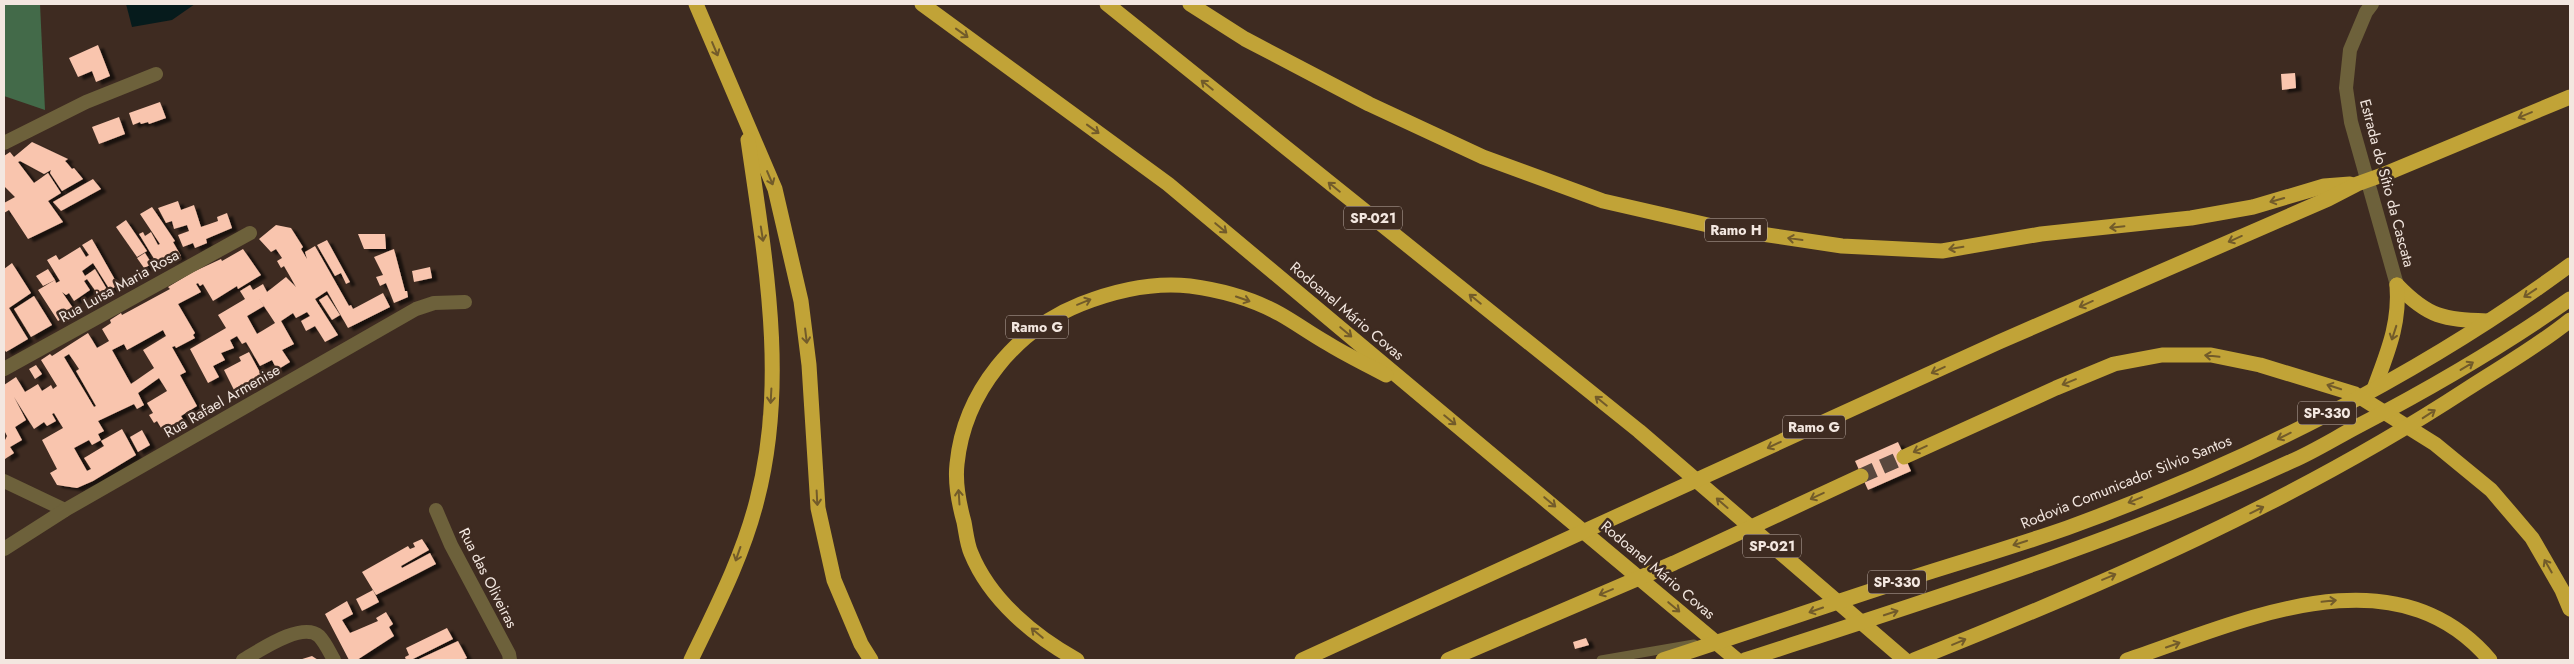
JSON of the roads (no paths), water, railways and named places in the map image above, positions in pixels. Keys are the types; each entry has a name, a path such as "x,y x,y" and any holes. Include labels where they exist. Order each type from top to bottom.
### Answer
{"highway":[{"path":"696,4 775,189 801,301 810,365 818,508 834,580 861,644 871,660"},
{"name":"Rodoanel Mário Covas","path":"922,4 1168,184 1737,660"},
{"name":"SP-021","path":"1106,4 1639,431 1905,660"},
{"name":"Ramo H","path":"1190,4 1246,39 1360,100 1483,157 1603,201 1721,228 1842,246 1942,251 2041,234 2190,218 2326,193"},
{"name":"Ramo G","path":"1302,660 2326,193 2385,174 2570,96"},
{"path":"691,660 729,581 757,500 769,431 773,354 769,282 744,116"},
{"name":"Rodovia Comunicador Silvio Santos","path":"1663,660 2066,528 2177,483 2283,436 2374,389 2487,321 2570,265"},
{"path":"2397,285 2415,304 2430,313 2445,318 2487,321"},
{"path":"2374,389 2396,328 2399,308 2397,285"},
{"name":"Ramo G","path":"1077,660 1052,647 1014,614 988,585 970,552 960,506 957,464 966,421 998,363 1031,331 1061,312 1104,294 1151,287 1188,286 1240,297 1278,313 1328,344 1413,389"},
{"name":"SP-330","path":"1745,660 2074,549 2186,508 2276,468 2418,395 2526,330 2570,299"},
{"path":"1914,660 2136,566 2274,502 2340,467 2422,418 2570,320"},
{"path":"1904,457 2056,388 2114,364 2162,355 2211,355 2260,365 2355,394 2435,444 2491,490 2532,538 2562,590 2570,609"},
{"path":"1448,660 1674,563 1861,476"},
{"path":"2126,660 2251,618 2308,603 2350,599 2396,603 2451,624 2490,660"}],"street":[{"name":"Estrada do Sítio da Cascata","path":"2372,4 2366,12 2350,50 2346,88 2351,122 2397,285"},
{"path":"4,143 86,102 156,74"},
{"name":"Rua Luisa Maria Rosa","path":"4,369 250,233"},
{"name":"Rua Rafael Armenise","path":"4,549 65,510 416,309 434,303 465,302"},
{"path":"4,481 65,510"},
{"name":"Rua das Oliveiras","path":"436,510 452,545 509,654 510,660"},
{"path":"243,660 292,634 309,631 319,636 334,660"}],"lane":[{"path":"1601,660 1645,651 1728,639"}],"water":[{"path":"126,4 195,4 172,20 132,27"}],"tunnel":[{"path":"1861,476 1904,457"}]}
